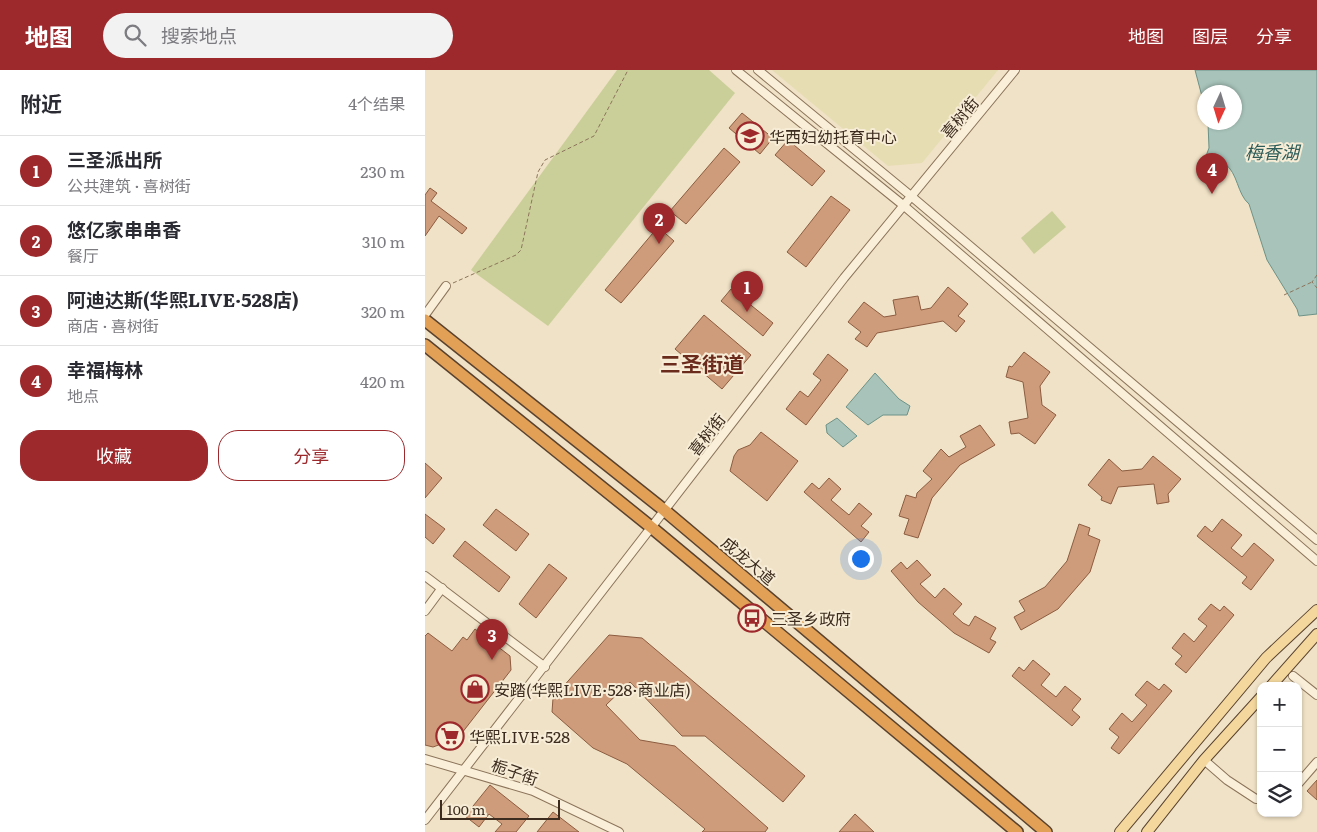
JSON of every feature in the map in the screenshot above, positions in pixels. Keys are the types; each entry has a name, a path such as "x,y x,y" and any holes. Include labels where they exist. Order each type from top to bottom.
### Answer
{"highway":[{"name":"成龙大道","path":"425,320 664,510 1046,832"},
{"path":"425,344 651,527 1017,832"}],"main road":[{"path":"1120,832 1266,658 1317,610"},
{"path":"1275,682 1317,634"},
{"path":"1147,832 1204,760 1257,701"}],"street":[{"path":"736,70 903,205 1317,561"},
{"path":"757,70 911,196 1317,540"},
{"name":"喜树街","path":"425,820 844,278 1015,70"},
{"path":"425,315 446,286"},
{"path":"425,576 545,667"},
{"path":"425,611 442,588"},
{"path":"1293,676 1316,694"},
{"name":"栀子街","path":"425,759 533,791 619,832"},
{"path":"1204,760 1227,780 1257,799"},
{"path":"1302,779 1317,762"}],"path":[{"path":"446,286 516,255 521,250 538,172 545,160 594,136 628,70"},
{"path":"1284,296 1312,282 1317,275"},
{"path":"1312,282 1317,288"}],"shaded area":[{"path":"772,70 998,70 922,163 888,166"}],"green space":[{"path":"617,70 709,70 735,93 548,326 471,270"},
{"path":"1052,211 1066,227 1034,254 1021,238"}],"water":[{"name":"梅香湖","path":"1195,70 1317,70 1317,314 1299,316 1297,309 1267,260 1249,204 1242,195 1233,173 1223,163 1206,156 1209,148 1208,130 1242,130 1242,85 1199,85"},
{"path":"875,373 899,399 910,406 907,415 883,415 868,425 846,407"},
{"path":"837,418 857,436 843,447 827,433 826,425"}],"building":[{"path":"742,113 773,138 760,154 729,128"},
{"path":"788,140 825,171 812,186 775,155"},
{"path":"724,148 740,162 686,224 670,211"},
{"path":"430,188 437,193 431,201 467,228 462,234 439,216 425,236 425,195"},
{"path":"831,196 850,210 806,267 787,252"},
{"path":"658,227 674,241 621,303 605,290"},
{"path":"948,287 968,304 958,316 965,321 956,332 943,321 877,333 867,347 855,339 861,332 848,322 864,302 884,317 896,315 893,300 918,296 921,310 931,308"},
{"path":"731,289 773,323 763,336 721,301"},
{"path":"704,315 751,355 722,389 675,349"},
{"path":"1024,352 1050,372 1040,386 1042,405 1056,415 1035,444 1019,433 1011,434 1009,422 1028,418 1023,382 1006,377 1009,366 1012,367"},
{"path":"828,354 848,370 806,425 786,409 800,391 808,397 821,380 813,374"},
{"path":"980,425 995,445 960,465 932,498 918,538 904,534 909,519 899,516 906,495 916,498 917,493 932,479 923,471 941,449 949,457 966,447 960,436"},
{"path":"761,432 798,461 767,501 730,471 734,456 738,450 750,445"},
{"path":"1153,456 1181,479 1168,494 1169,502 1157,504 1154,484 1118,487 1111,504 1101,500 1102,497 1088,485 1109,459 1122,471 1142,469"},
{"path":"425,463 442,478 425,498"},
{"path":"829,478 841,489 831,500 849,515 859,503 872,514 861,526 869,532 861,542 804,492 812,483 819,489"},
{"path":"496,509 529,534 516,551 483,525"},
{"path":"425,514 445,529 433,544 425,537"},
{"path":"1222,519 1242,535 1231,548 1242,557 1254,543 1274,560 1251,590 1242,583 1247,577 1197,536 1205,526 1212,532"},
{"path":"1079,524 1090,528 1088,535 1100,540 1090,572 1058,609 1021,630 1014,617 1025,611 1019,601 1045,587 1067,561"},
{"path":"465,541 510,577 499,592 453,556"},
{"path":"917,560 931,575 920,584 935,598 944,588 962,604 953,614 963,623 969,626 975,616 996,628 990,639 996,642 989,653 954,633 918,602 891,571 901,562 907,569"},
{"path":"549,564 567,578 536,618 519,604"},
{"path":"1211,604 1220,611 1224,606 1234,615 1186,673 1175,664 1182,656 1172,648 1184,633 1194,642 1207,626 1198,619"},
{"path":"475,629 510,656 511,670 458,738 433,747 425,745 425,636 428,633 452,651 463,637 467,640"},
{"path":"609,635 642,638 805,776 783,802 705,736 682,736 630,682 606,705 640,740 675,746 768,828 765,832 702,832 705,829 627,764 593,748 552,712 553,698"},
{"path":"1033,660 1050,674 1041,685 1056,697 1065,686 1081,699 1072,710 1080,717 1072,726 1012,676 1019,667 1024,671"},
{"path":"1147,681 1159,690 1164,684 1172,691 1119,754 1111,748 1119,737 1109,729 1122,713 1132,722 1147,705 1135,695"},
{"path":"1317,780 1317,800 1307,791"},
{"path":"490,785 529,816 516,832 495,832 502,824 489,814 479,827 465,816"},
{"path":"553,812 579,832 537,832"},
{"path":"855,814 874,832 839,832"}],"place":[{"name":"华西妇幼托育中心","path":"750,136"},
{"name":"幸福梅林","path":"1212,194"},
{"name":"悠亿家串串香","path":"659,244"},
{"name":"三圣派出所","path":"747,312"},
{"name":"三圣乡政府","path":"752,618"},
{"name":"阿迪达斯(华熙LIVE·528店)","path":"492,660"},
{"name":"安踏(华熙LIVE·528·商业店)","path":"475,689"},
{"name":"华熙LIVE·528","path":"450,736"}],"district":[{"name":"三圣街道","path":"702,362"}]}
